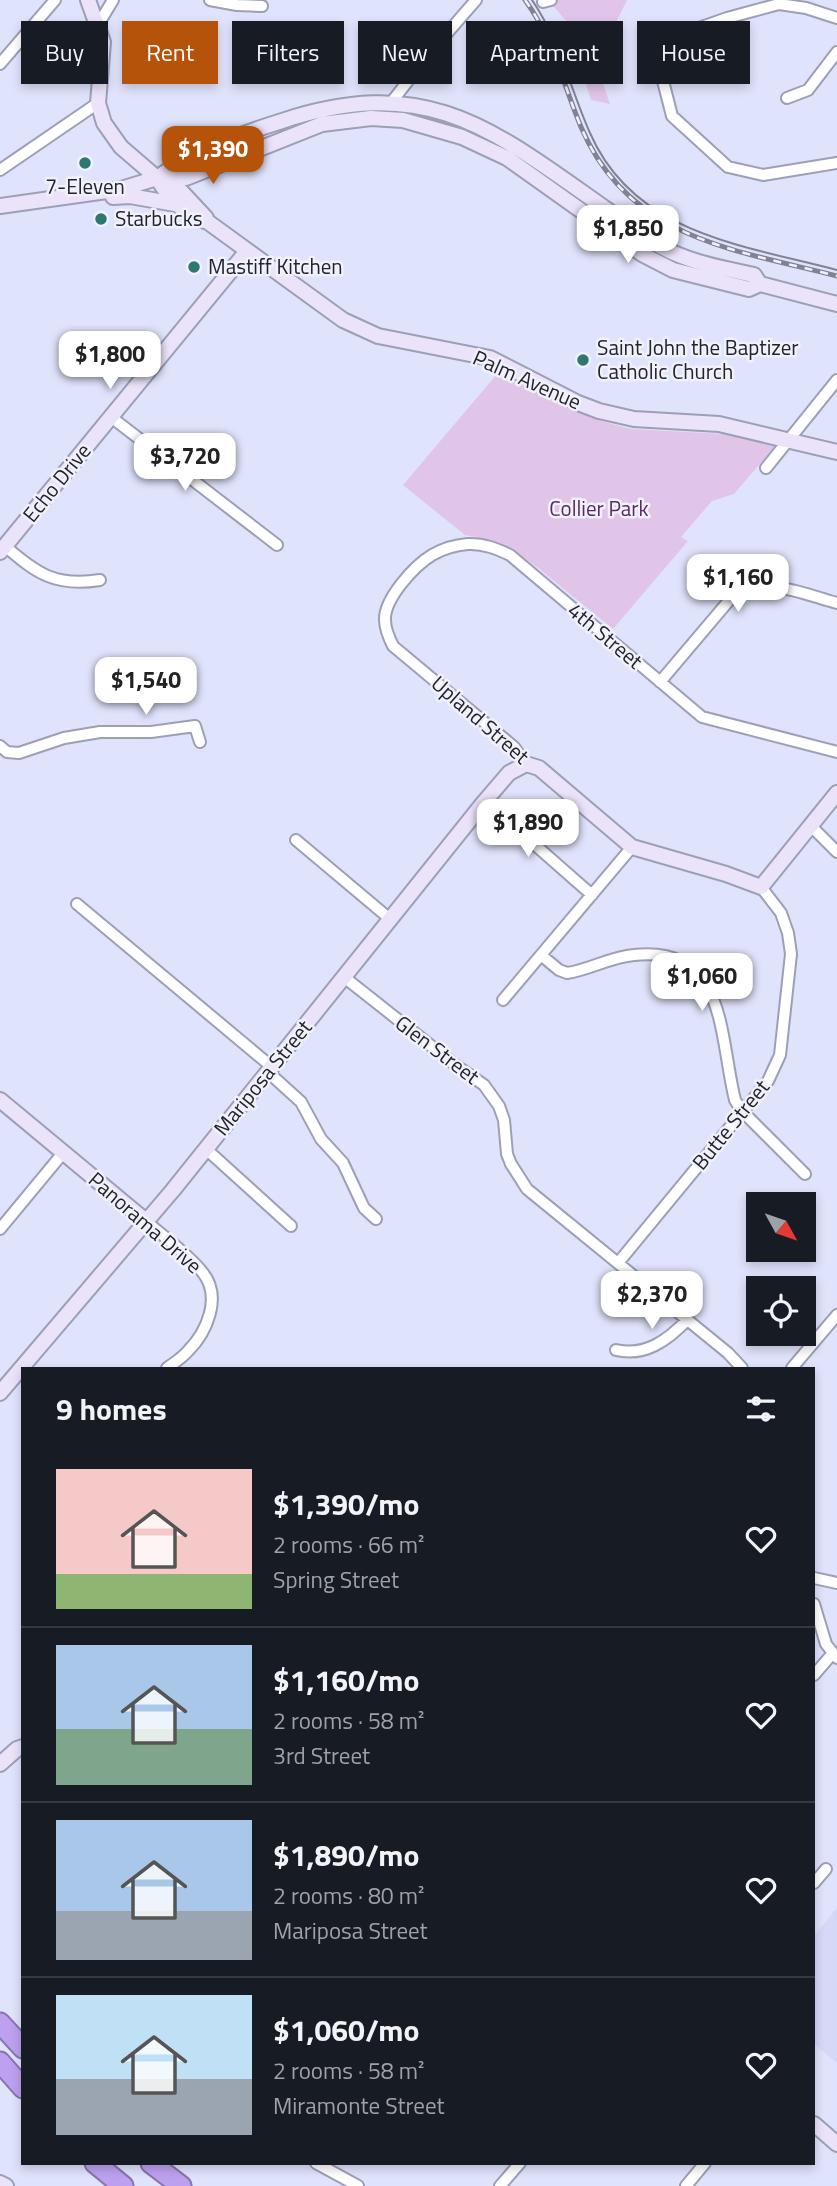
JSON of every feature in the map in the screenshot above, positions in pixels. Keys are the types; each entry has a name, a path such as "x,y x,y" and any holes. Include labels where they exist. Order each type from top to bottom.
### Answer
{"highway":[{"path":"0,2023 21,2046"},
{"path":"0,2062 21,2086"},
{"path":"98,2165 124,2186"},
{"path":"154,2165 181,2186"}],"street":[{"path":"0,64 55,0"},
{"path":"88,0 96,21"},
{"path":"100,21 113,0"},
{"path":"210,0 262,6"},
{"path":"390,104 476,0"},
{"path":"837,18 806,8 779,4 727,18 694,30 676,45 668,58 663,81 672,116 728,167 763,174 837,163"},
{"path":"787,98 808,90 837,52"},
{"path":"100,84 98,103 104,123 113,137 158,178"},
{"path":"0,170 98,103"},
{"path":"158,178 177,163 314,110 356,104 429,108 460,117 492,131 659,246 707,265 754,275 760,284"},
{"path":"0,205 121,189 158,178 186,178 322,124 371,118 403,120 462,137 517,164 642,254 673,270 749,289 760,284 837,304"},
{"path":"286,119 290,136"},
{"name":"Palm Avenue","path":"158,178 175,204 194,218 208,222 342,320 378,336 490,358 599,411 634,419 719,424 837,452"},
{"name":"Palm Avenue","path":"158,178 178,188 203,213 208,222"},
{"path":"99,192 109,197 130,196 175,204"},
{"name":"Echo Drive","path":"2,549 247,251"},
{"path":"766,468 837,380"},
{"path":"111,417 277,545"},
{"name":"4th Street","path":"391,598 432,555 444,549 470,544 490,547 510,555 702,717 837,752"},
{"path":"2,549 54,580 79,583 100,580"},
{"path":"660,682 732,597 743,589 764,585 837,603"},
{"name":"Upland Street","path":"391,598 385,619 387,635 393,646 514,747 526,764 544,772 632,847 761,887"},
{"path":"0,747 7,752 19,753 64,738 100,732 151,733 195,726 200,742"},
{"name":"Mariposa Street","path":"23,1367 206,1149 485,801 509,774 526,764"},
{"path":"761,887 837,793"},
{"path":"485,801 592,895"},
{"path":"810,825 837,852"},
{"path":"296,840 390,919"},
{"path":"503,1000 632,847"},
{"name":"Butte Street","path":"618,1263 768,1082 777,1065 791,964 790,943 785,923 775,904 761,887"},
{"path":"76,904 270,1070 301,1102 321,1139 343,1163 364,1208 376,1219"},
{"path":"541,955 567,973 632,955 667,955 694,968 704,981 717,1009 735,1100 742,1111 805,1174"},
{"name":"Glen Street","path":"344,977 484,1085 499,1106 504,1120 507,1154 527,1189 728,1353 741,1367"},
{"name":"Panorama Drive","path":"0,1100 201,1270 212,1294 210,1312 200,1336 188,1351 168,1367"},
{"path":"206,1149 291,1226"},
{"path":"0,1229 63,1153"},
{"path":"793,1367 837,1315"},
{"path":"616,1350 628,1353 658,1345 687,1320"},
{"name":"Mariposa Street","path":"0,1394 21,1369"},
{"path":"815,1578 837,1583"},
{"path":"815,1607 826,1644 835,1656 815,1674"},
{"path":"0,1764 21,1748"},
{"path":"815,1882 826,1870"},
{"path":"815,2125 837,2144"},
{"path":"320,2165 358,2186"},
{"path":"500,2186 518,2165"},
{"path":"686,2186 703,2165"},
{"path":"0,2183 6,2186"}],"shaded area":[{"path":"837,1908 837,2063 815,2045 815,1935"}],"green space":[{"path":"548,0 627,0 617,21 566,21"},
{"path":"586,84 603,84 610,104 591,100"},
{"name":"Collier Park","path":"497,374 601,421 631,429 724,434 775,446 734,494 712,501 681,537 688,541 613,629 537,567 509,548 490,540 465,535 403,485"}],"tram line":[{"path":"532,0 557,48 590,133 609,167 634,194 662,214 694,230 729,242 837,270"}],"railway":[{"path":"525,0 543,30 581,127 601,164 626,194 655,216 723,247 837,276"}],"place":[{"name":"7-Eleven","path":"85,163"},
{"name":"Starbucks","path":"101,219"},
{"name":"Mastiff Kitchen","path":"194,267"},
{"name":"Saint John the Baptizer Catholic Church","path":"583,360"}]}
